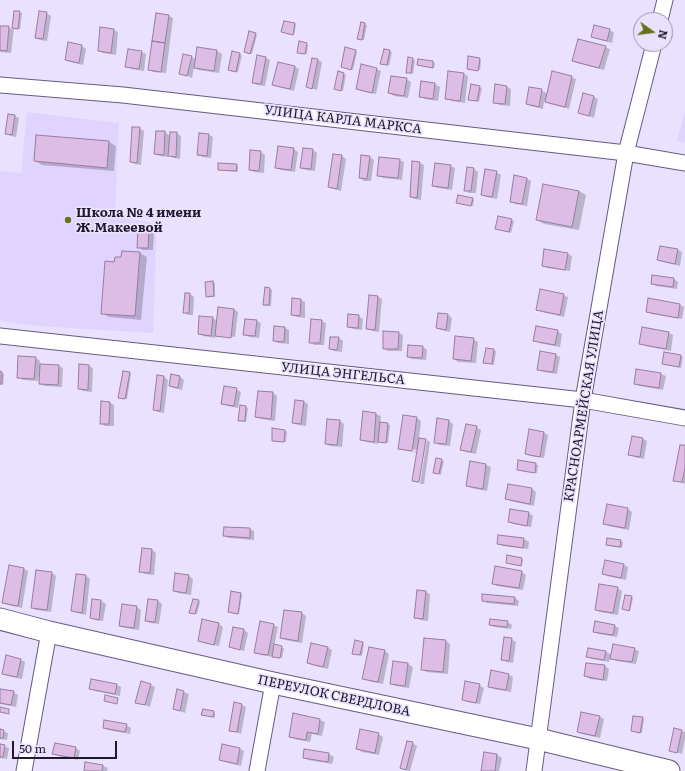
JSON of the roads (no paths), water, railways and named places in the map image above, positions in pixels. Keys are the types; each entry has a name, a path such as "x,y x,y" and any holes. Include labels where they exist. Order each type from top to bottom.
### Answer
{"street":[{"path":"662,12 665,0"},
{"name":"КРАСНОАРМЕЙСКАЯ УЛИЦА","path":"534,771 583,400 626,153 652,52"},
{"name":"УЛИЦА КАРЛА МАРКСА","path":"0,85 123,95 626,153 685,163"},
{"name":"УЛИЦА ЭНГЕЛЬСА","path":"0,336 583,400 685,418"},
{"name":"ПЕРЕУЛОК СВЕРДЛОВА","path":"0,619 49,632 273,683 538,740 669,771"},
{"path":"24,771 49,632"},
{"path":"257,771 273,683"}],"place":[{"name":"Школа № 4 имени Ж.Макеевой","path":"68,220"}]}
